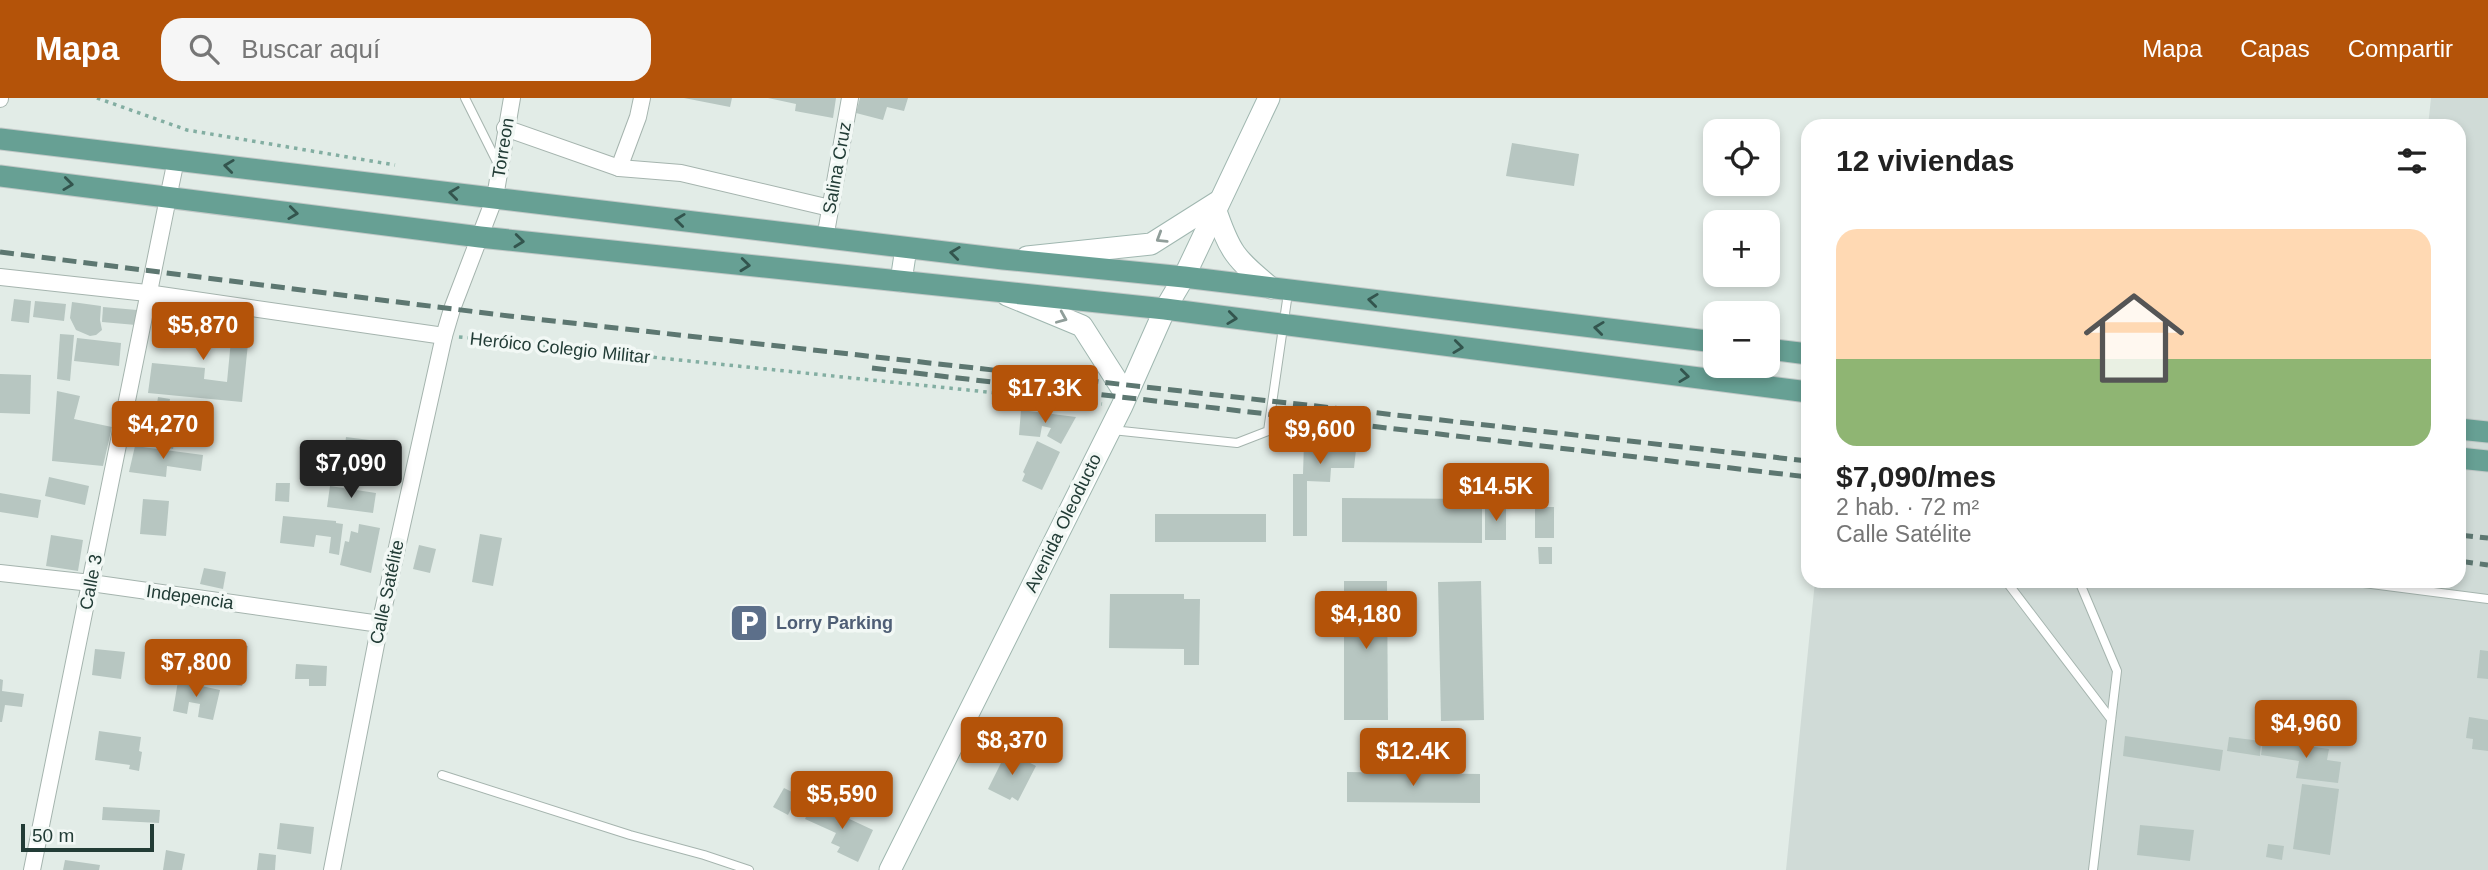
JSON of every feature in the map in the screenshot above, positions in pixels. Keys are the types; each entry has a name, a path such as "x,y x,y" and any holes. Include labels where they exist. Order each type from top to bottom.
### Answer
{"main road":[{"name":"Avenida Oleoducto","path":"890,870 1124,400 1165,309 1184,277 1269,98"},
{"path":"0,139 906,248 1184,277 1703,341"},
{"path":"0,176 480,237 1165,309 1801,392"},
{"path":"1003,259 1151,244 1217,205 1227,243 1240,262 1280,289"},
{"path":"901,281 906,248"},
{"path":"999,291 1082,326 1124,400"},
{"path":"1780,350 1801,353"},
{"path":"2466,430 2488,432"},
{"path":"2466,459 2488,461"}],"street":[{"name":"Torreon","path":"495,197 512,98"},
{"path":"619,168 638,117 642,98"},
{"name":"Salina Cruz","path":"825,238 850,98"},
{"path":"505,128 619,168 681,173 830,208"},
{"name":"Calle 3","path":"32,870 176,160"},
{"name":"Calle Satélite","path":"332,870 380,624 444,335 495,197"},
{"name":"Heróico Colegio Militar","path":"0,277 147,293 444,335"},
{"name":"Indepencia","path":"0,573 91,583 380,624"}],"lane":[{"path":"465,98 499,166"},
{"path":"1109,430 1237,443 1268,431 1283,324 1280,289"},
{"path":"2011,588 2111,719"},
{"path":"2082,588 2117,671 2093,870"},
{"path":"2402,588 2488,599"},
{"path":"442,775 749,870"}],"path":[{"path":"97,98 187,130 403,166"},
{"name":"Heróico Colegio Militar","path":"444,335 1124,400"}],"shaded area":[{"path":"2431,98 2488,98 2488,870 1786,870 1814,588 2466,588 2466,119 2429,119"}],"building":[{"path":"684,98 732,98 730,107"},
{"path":"768,98 836,98 833,118 795,111 796,104"},
{"path":"860,98 908,98 904,111 887,107 883,120 856,113"},
{"path":"1512,143 1579,154 1574,186 1506,176"},
{"path":"14,299 31,301 29,323 11,321"},
{"path":"35,301 66,304 64,321 33,317"},
{"path":"72,302 101,306 102,330 90,336 76,330 70,318"},
{"path":"103,307 137,310 136,325 102,322"},
{"path":"162,315 250,324 242,402 148,393 152,363 205,368 204,379 227,382 231,340 160,332"},
{"path":"60,334 74,335 70,381 57,379"},
{"path":"77,338 121,343 119,366 74,361"},
{"path":"0,374 31,375 30,414 0,413"},
{"path":"57,391 80,396 74,419 112,427 103,466 52,461"},
{"path":"158,397 170,399 166,425 154,423"},
{"path":"1021,410 1076,417 1061,444 1047,436 1051,428 1042,426 1040,437 1019,435"},
{"path":"1299,427 1358,432 1354,468 1331,468 1330,482 1307,481 1307,536 1293,536 1293,474 1303,474 1304,442 1299,442"},
{"path":"139,432 175,438 173,449 137,442"},
{"path":"346,437 385,442 382,465 343,460"},
{"path":"1037,441 1060,452 1042,490 1022,481 1025,474 1023,472"},
{"path":"135,446 203,455 201,471 167,466 166,477 129,472"},
{"path":"49,477 89,486 85,505 45,496"},
{"path":"276,483 290,483 289,502 275,501"},
{"path":"330,486 376,493 373,513 327,507"},
{"path":"0,493 41,500 38,518 0,512"},
{"path":"1342,498 1482,499 1482,543 1342,542"},
{"path":"143,499 169,501 166,536 140,534"},
{"path":"1506,506 1506,540 1485,540 1485,507"},
{"path":"1535,507 1554,507 1554,538 1535,538"},
{"path":"1155,514 1266,514 1266,542 1155,542"},
{"path":"283,516 343,524 339,555 329,553 331,537 316,535 314,547 280,543"},
{"path":"359,524 380,528 371,573 340,565 345,541 349,542 351,531 358,533"},
{"path":"480,534 502,538 493,586 472,582"},
{"path":"51,535 83,540 78,571 46,566"},
{"path":"419,545 436,549 430,573 413,569"},
{"path":"1538,547 1552,547 1552,564 1539,564"},
{"path":"204,568 226,572 223,589 200,584"},
{"path":"1344,581 1387,581 1388,720 1344,720"},
{"path":"1481,581 1484,720 1441,721 1438,582"},
{"path":"1110,594 1184,594 1184,599 1200,599 1199,665 1184,665 1184,649 1109,648"},
{"path":"216,641 248,646 242,686 210,681"},
{"path":"95,649 125,652 121,679 92,675"},
{"path":"2480,650 2488,651 2488,679 2477,678"},
{"path":"296,664 327,666 326,686 309,686 309,679 295,679"},
{"path":"0,679 3,680 2,691 24,694 22,707 5,705 2,722 0,722"},
{"path":"178,681 220,690 213,720 198,717 200,704 189,702 187,714 173,711"},
{"path":"2469,717 2488,720 2488,751 2472,749 2473,739 2466,738"},
{"path":"99,731 141,737 139,771 129,769 130,765 95,760"},
{"path":"2125,736 2223,750 2220,771 2123,756"},
{"path":"2229,737 2261,741 2260,756 2227,751"},
{"path":"2263,740 2329,749 2327,760 2341,762 2338,783 2296,778 2299,761 2261,755"},
{"path":"1007,751 1036,766 1018,801 988,789"},
{"path":"1347,772 1480,774 1480,803 1347,802"},
{"path":"2302,784 2339,789 2330,855 2293,849"},
{"path":"784,788 798,795 788,815 773,807"},
{"path":"813,802 873,830 858,862 837,852 840,847 831,843 836,833 805,819"},
{"path":"103,807 160,810 159,823 102,820"},
{"path":"280,823 314,827 311,854 277,849"},
{"path":"2140,825 2194,830 2190,861 2137,855"},
{"path":"2268,844 2284,846 2282,860 2266,857"},
{"path":"166,850 185,854 182,870 163,870"},
{"path":"259,853 276,855 275,870 257,870"},
{"path":"65,860 100,865 99,870 63,870"}],"railway":[{"path":"0,252 509,316 1801,460"},
{"path":"872,368 1801,476"},
{"path":"2466,536 2488,538"},
{"path":"2466,562 2488,565"}],"place":[{"name":"Lorry Parking","path":"749,623"}]}
